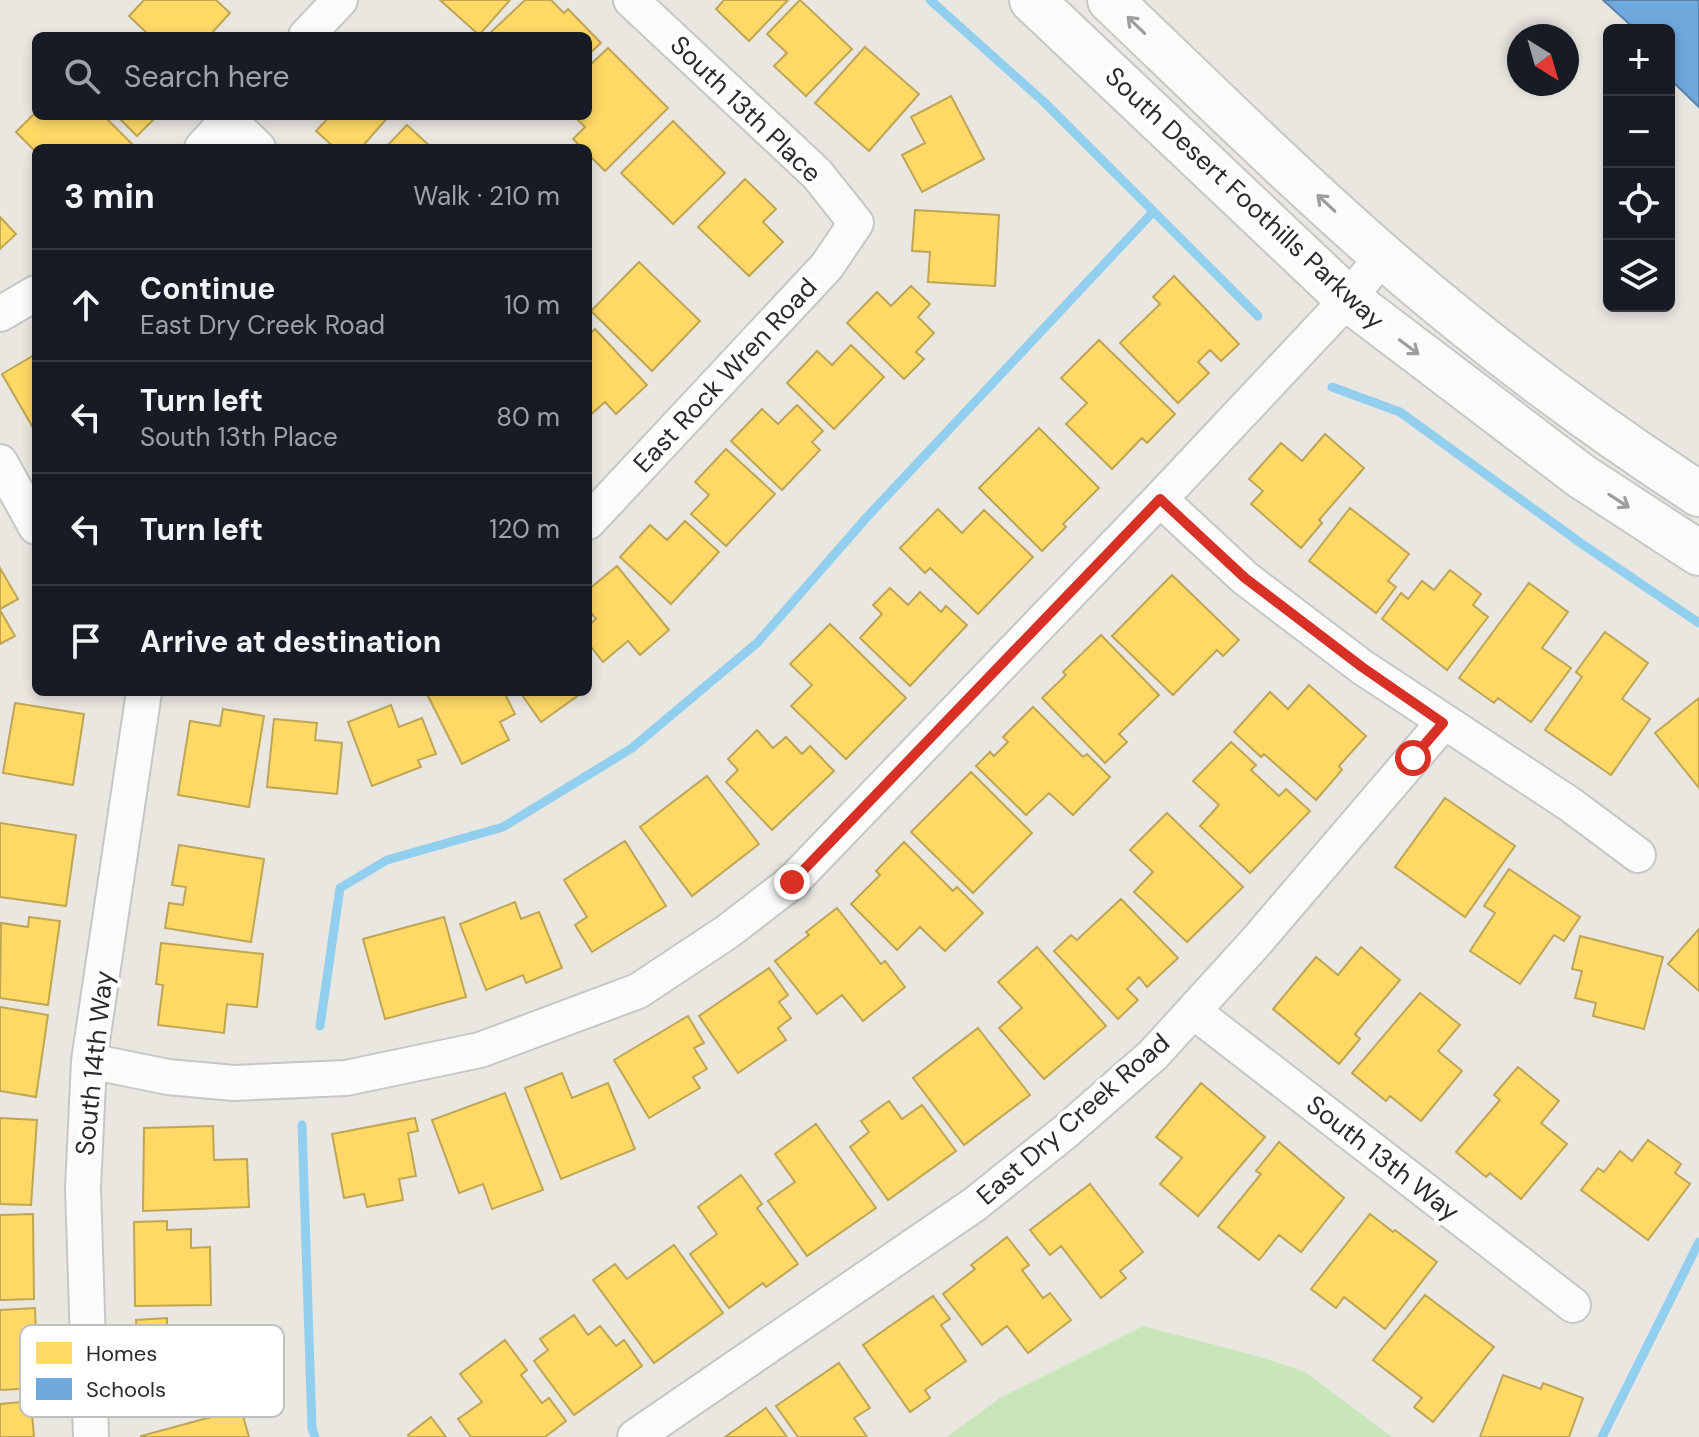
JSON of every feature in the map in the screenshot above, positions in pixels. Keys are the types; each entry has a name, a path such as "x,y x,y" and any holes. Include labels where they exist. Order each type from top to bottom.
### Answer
{"street":[{"path":"310,32 340,0"},
{"name":"South 13th Place","path":"631,0 817,174 856,223"},
{"name":"South Desert Foothills Parkway","path":"1032,0 1348,299 1581,476 1699,553"},
{"name":"South Desert Foothills Parkway","path":"1110,0 1383,256 1480,337 1603,431 1699,494"},
{"path":"206,144 227,120"},
{"path":"231,120 254,144"},
{"name":"East Rock Wren Road","path":"592,518 827,266 856,223"},
{"path":"89,1061 168,1077 234,1083 346,1078 480,1050 638,991 727,932 792,882 1160,499 1348,299 1383,256"},
{"path":"0,314 32,295"},
{"path":"0,462 32,520"},
{"path":"1160,499 1245,578 1362,667 1571,805 1638,855"},
{"name":"South 14th Way","path":"87,1325 83,1188 89,1061 143,696"},
{"name":"East Dry Creek Road","path":"635,1437 975,1204 1065,1132 1153,1055 1255,943 1443,723"},
{"name":"South 13th Way","path":"1193,1011 1573,1305"},
{"name":"South 14th Way","path":"90,1417 91,1437"}],"green space":[{"path":"1143,1326 1305,1372 1392,1437 947,1437 1000,1398"}],"building: Homes":[{"path":"144,0 216,0 230,13 213,32 146,32 129,16"},
{"path":"440,0 510,0 482,32 476,32"},
{"path":"525,0 551,0 564,13 568,9 590,32 491,32"},
{"path":"724,0 788,0 749,41 716,9"},
{"path":"800,0 852,49 806,96 774,66 787,53 767,34"},
{"path":"592,34 601,43 592,51"},
{"path":"865,47 919,94 869,151 815,103"},
{"path":"608,48 668,108 605,171 592,158 592,144 578,144 573,139 585,127 578,120 592,120 592,63"},
{"path":"951,96 984,159 922,192 902,155 925,143 911,117"},
{"path":"32,116 32,120 108,120 132,144 32,144 32,148 16,132"},
{"path":"121,120 153,120 137,136"},
{"path":"326,120 386,120 364,144 331,144 316,131"},
{"path":"673,121 725,173 673,224 621,173"},
{"path":"407,125 428,144 389,144"},
{"path":"745,179 776,209 763,222 783,242 749,276 698,227"},
{"path":"915,210 999,215 995,286 928,282 930,252 912,251"},
{"path":"0,217 16,234 0,249"},
{"path":"639,262 700,321 652,371 592,310"},
{"path":"1174,276 1239,344 1221,361 1210,350 1198,362 1209,373 1178,403 1120,343 1160,304 1153,297"},
{"path":"911,286 930,304 918,317 934,333 916,352 924,359 904,379 847,323 877,292 891,306"},
{"path":"595,329 647,385 616,414 605,402 592,413 592,332"},
{"path":"1099,340 1175,414 1147,443 1142,438 1112,469 1066,424 1087,403 1061,378"},
{"path":"851,345 884,377 834,429 787,383 817,351 832,365"},
{"path":"32,356 32,426 2,374"},
{"path":"797,405 823,431 812,442 820,450 782,490 731,441 762,409 778,424"},
{"path":"1039,428 1099,488 1063,524 1066,527 1042,551 979,488"},
{"path":"1325,434 1364,468 1319,520 1322,523 1301,548 1251,504 1263,491 1249,479 1281,443 1302,461"},
{"path":"726,449 775,494 726,546 691,514 709,495 695,482"},
{"path":"1350,508 1409,554 1388,581 1396,587 1376,613 1309,561"},
{"path":"938,509 962,533 984,510 1033,557 978,614 930,568 925,573 900,548"},
{"path":"685,521 719,552 671,604 620,557 650,525 667,540"},
{"path":"617,566 669,630 640,655 628,641 603,662 592,648 592,622 596,619 592,614 592,587"},
{"path":"0,568 18,599 0,609"},
{"path":"1450,570 1481,594 1473,605 1488,617 1447,670 1382,619 1401,593 1408,599 1422,581 1434,590"},
{"path":"1172,575 1239,640 1223,656 1217,650 1173,695 1112,636"},
{"path":"1529,583 1568,612 1542,648 1571,668 1531,722 1498,698 1494,703 1459,678"},
{"path":"890,588 908,605 920,592 941,612 946,606 967,625 910,686 860,638 882,614 873,605"},
{"path":"0,610 15,636 0,644"},
{"path":"830,624 906,698 846,759 791,706 812,685 790,664"},
{"path":"1605,632 1648,663 1622,699 1650,719 1611,775 1545,730 1582,677 1576,672"},
{"path":"1101,635 1159,695 1119,734 1127,742 1105,763 1042,698 1066,675 1063,672"},
{"path":"1309,685 1366,736 1339,766 1342,770 1316,800 1234,732 1270,692 1288,709"},
{"path":"428,696 506,696 515,714 500,722 509,740 462,764"},
{"path":"523,696 577,696 541,722"},
{"path":"1699,698 1699,788 1655,733"},
{"path":"15,703 84,714 73,785 3,773"},
{"path":"391,705 399,727 422,718 436,754 418,760 421,767 372,786 348,722"},
{"path":"1033,707 1083,757 1087,754 1110,777 1073,815 1049,793 1026,815 976,766 990,752 994,756 1008,742 1003,737"},
{"path":"223,709 264,716 249,807 178,795 190,721 220,726"},
{"path":"274,719 317,723 315,740 342,743 337,794 267,787"},
{"path":"757,730 773,748 786,737 802,754 810,746 834,771 772,830 726,782 738,770 728,759"},
{"path":"1231,742 1256,765 1251,770 1279,796 1286,789 1310,811 1250,873 1200,826 1219,805 1193,781"},
{"path":"971,772 1032,833 973,893 911,832"},
{"path":"707,776 759,844 692,896 640,827"},
{"path":"1445,798 1515,846 1465,917 1395,867"},
{"path":"1167,813 1243,887 1187,942 1134,892 1153,872 1130,850"},
{"path":"0,823 76,835 66,906 0,897"},
{"path":"625,841 666,906 592,952 575,925 587,917 564,880"},
{"path":"904,842 953,891 957,887 983,913 945,951 920,927 897,950 851,904 880,875 876,871"},
{"path":"179,845 264,859 251,942 165,928 169,903 183,905 186,887 172,885"},
{"path":"1509,869 1580,917 1564,941 1554,935 1520,984 1470,951 1495,913 1484,906"},
{"path":"1121,899 1178,958 1147,987 1139,977 1127,989 1138,1000 1118,1019 1054,951 1071,935 1077,940"},
{"path":"515,902 521,919 539,912 562,968 526,983 523,975 486,990 460,924"},
{"path":"837,908 881,964 885,961 905,987 863,1021 842,995 817,1014 775,961"},
{"path":"29,917 60,921 48,1005 0,998 1,923 28,927"},
{"path":"444,917 466,997 385,1019 363,939"},
{"path":"1699,929 1699,991 1668,964"},
{"path":"1580,936 1663,957 1644,1029 1593,1016 1596,1003 1575,998 1582,971 1572,969"},
{"path":"161,943 263,954 257,1007 227,1004 224,1033 158,1025 163,985 156,984"},
{"path":"1037,947 1106,1026 1044,1079 999,1028 1022,1008 998,982"},
{"path":"1361,947 1400,980 1355,1034 1360,1039 1339,1064 1273,1009 1316,957 1338,975"},
{"path":"769,968 788,995 779,1002 791,1018 778,1028 786,1040 738,1073 699,1016"},
{"path":"1420,993 1460,1025 1438,1051 1462,1071 1421,1121 1390,1096 1386,1101 1352,1073"},
{"path":"0,1007 48,1015 36,1097 0,1091"},
{"path":"688,1016 704,1043 694,1048 707,1069 693,1077 700,1088 649,1118 614,1060"},
{"path":"978,1028 1030,1095 964,1145 913,1078"},
{"path":"1518,1067 1559,1101 1541,1123 1567,1144 1521,1199 1490,1173 1486,1177 1456,1152 1500,1100 1494,1095"},
{"path":"562,1073 572,1098 608,1083 635,1149 561,1179 525,1088"},
{"path":"1201,1083 1265,1137 1198,1216 1160,1184 1182,1158 1156,1137"},
{"path":"505,1093 543,1190 492,1209 483,1184 459,1193 432,1120"},
{"path":"889,1101 902,1119 922,1105 956,1151 888,1200 850,1147 869,1132 861,1121"},
{"path":"0,1118 37,1120 31,1205 0,1204"},
{"path":"415,1118 418,1131 408,1133 416,1176 399,1179 403,1200 367,1207 364,1194 344,1198 332,1134"},
{"path":"816,1124 876,1208 807,1256 768,1201 795,1182 775,1154"},
{"path":"213,1126 214,1160 247,1159 249,1207 143,1211 144,1128"},
{"path":"1648,1140 1681,1164 1675,1173 1690,1184 1648,1240 1581,1190 1598,1168 1604,1172 1620,1151 1632,1161"},
{"path":"1279,1142 1344,1198 1301,1252 1279,1235 1259,1260 1218,1227 1261,1174 1256,1171"},
{"path":"741,1175 762,1204 757,1208 798,1264 766,1287 763,1283 729,1308 690,1254 717,1234 698,1207"},
{"path":"1090,1184 1143,1252 1120,1271 1126,1278 1101,1298 1061,1246 1050,1255 1030,1230"},
{"path":"33,1214 34,1299 0,1300 0,1215"},
{"path":"1370,1214 1437,1262 1385,1329 1344,1297 1336,1308 1311,1289"},
{"path":"167,1221 167,1230 191,1229 191,1248 210,1247 211,1305 135,1306 134,1222"},
{"path":"1007,1237 1029,1265 1022,1270 1043,1298 1050,1293 1071,1320 1028,1353 1007,1326 982,1345 943,1294 975,1269 971,1265"},
{"path":"674,1245 723,1313 654,1363 593,1280 615,1264 627,1279"},
{"path":"1425,1295 1494,1347 1433,1422 1414,1407 1422,1398 1373,1360"},
{"path":"933,1296 950,1319 941,1325 966,1361 925,1390 930,1398 910,1412 863,1345"},
{"path":"35,1308 36,1325 20,1325 20,1389 0,1390 0,1310"},
{"path":"574,1315 588,1335 600,1326 616,1346 624,1340 642,1366 574,1415 534,1361 548,1350 540,1339"},
{"path":"167,1318 167,1325 136,1325 136,1320"},
{"path":"505,1340 527,1370 521,1375 542,1403 549,1398 566,1421 545,1437 471,1437 458,1419 482,1402 460,1374"},
{"path":"839,1363 870,1408 854,1418 867,1437 798,1437 776,1406"},
{"path":"1503,1375 1541,1389 1543,1383 1583,1398 1569,1437 1480,1437"},
{"path":"20,1402 20,1417 32,1417 34,1437 0,1437 0,1404"},
{"path":"766,1408 787,1437 725,1437"},
{"path":"211,1417 243,1417 249,1437 141,1437"},
{"path":"431,1417 446,1437 409,1437 408,1435"}],"building: Schools":[{"path":"1603,0 1699,0 1699,107 1675,84 1675,24 1629,24"}],"waterway":[{"path":"930,0 1045,103 1258,316"},
{"path":"320,1026 340,888 387,860 503,827 632,748 757,643 867,517 1153,212"},
{"path":"1332,387 1400,412 1582,544 1699,623"},
{"path":"302,1125 312,1428 315,1437"},
{"path":"1602,1437 1699,1242"}],"route":[{"path":"792,882 1160,499 1245,578 1362,667 1443,723 1413,758"}]}
